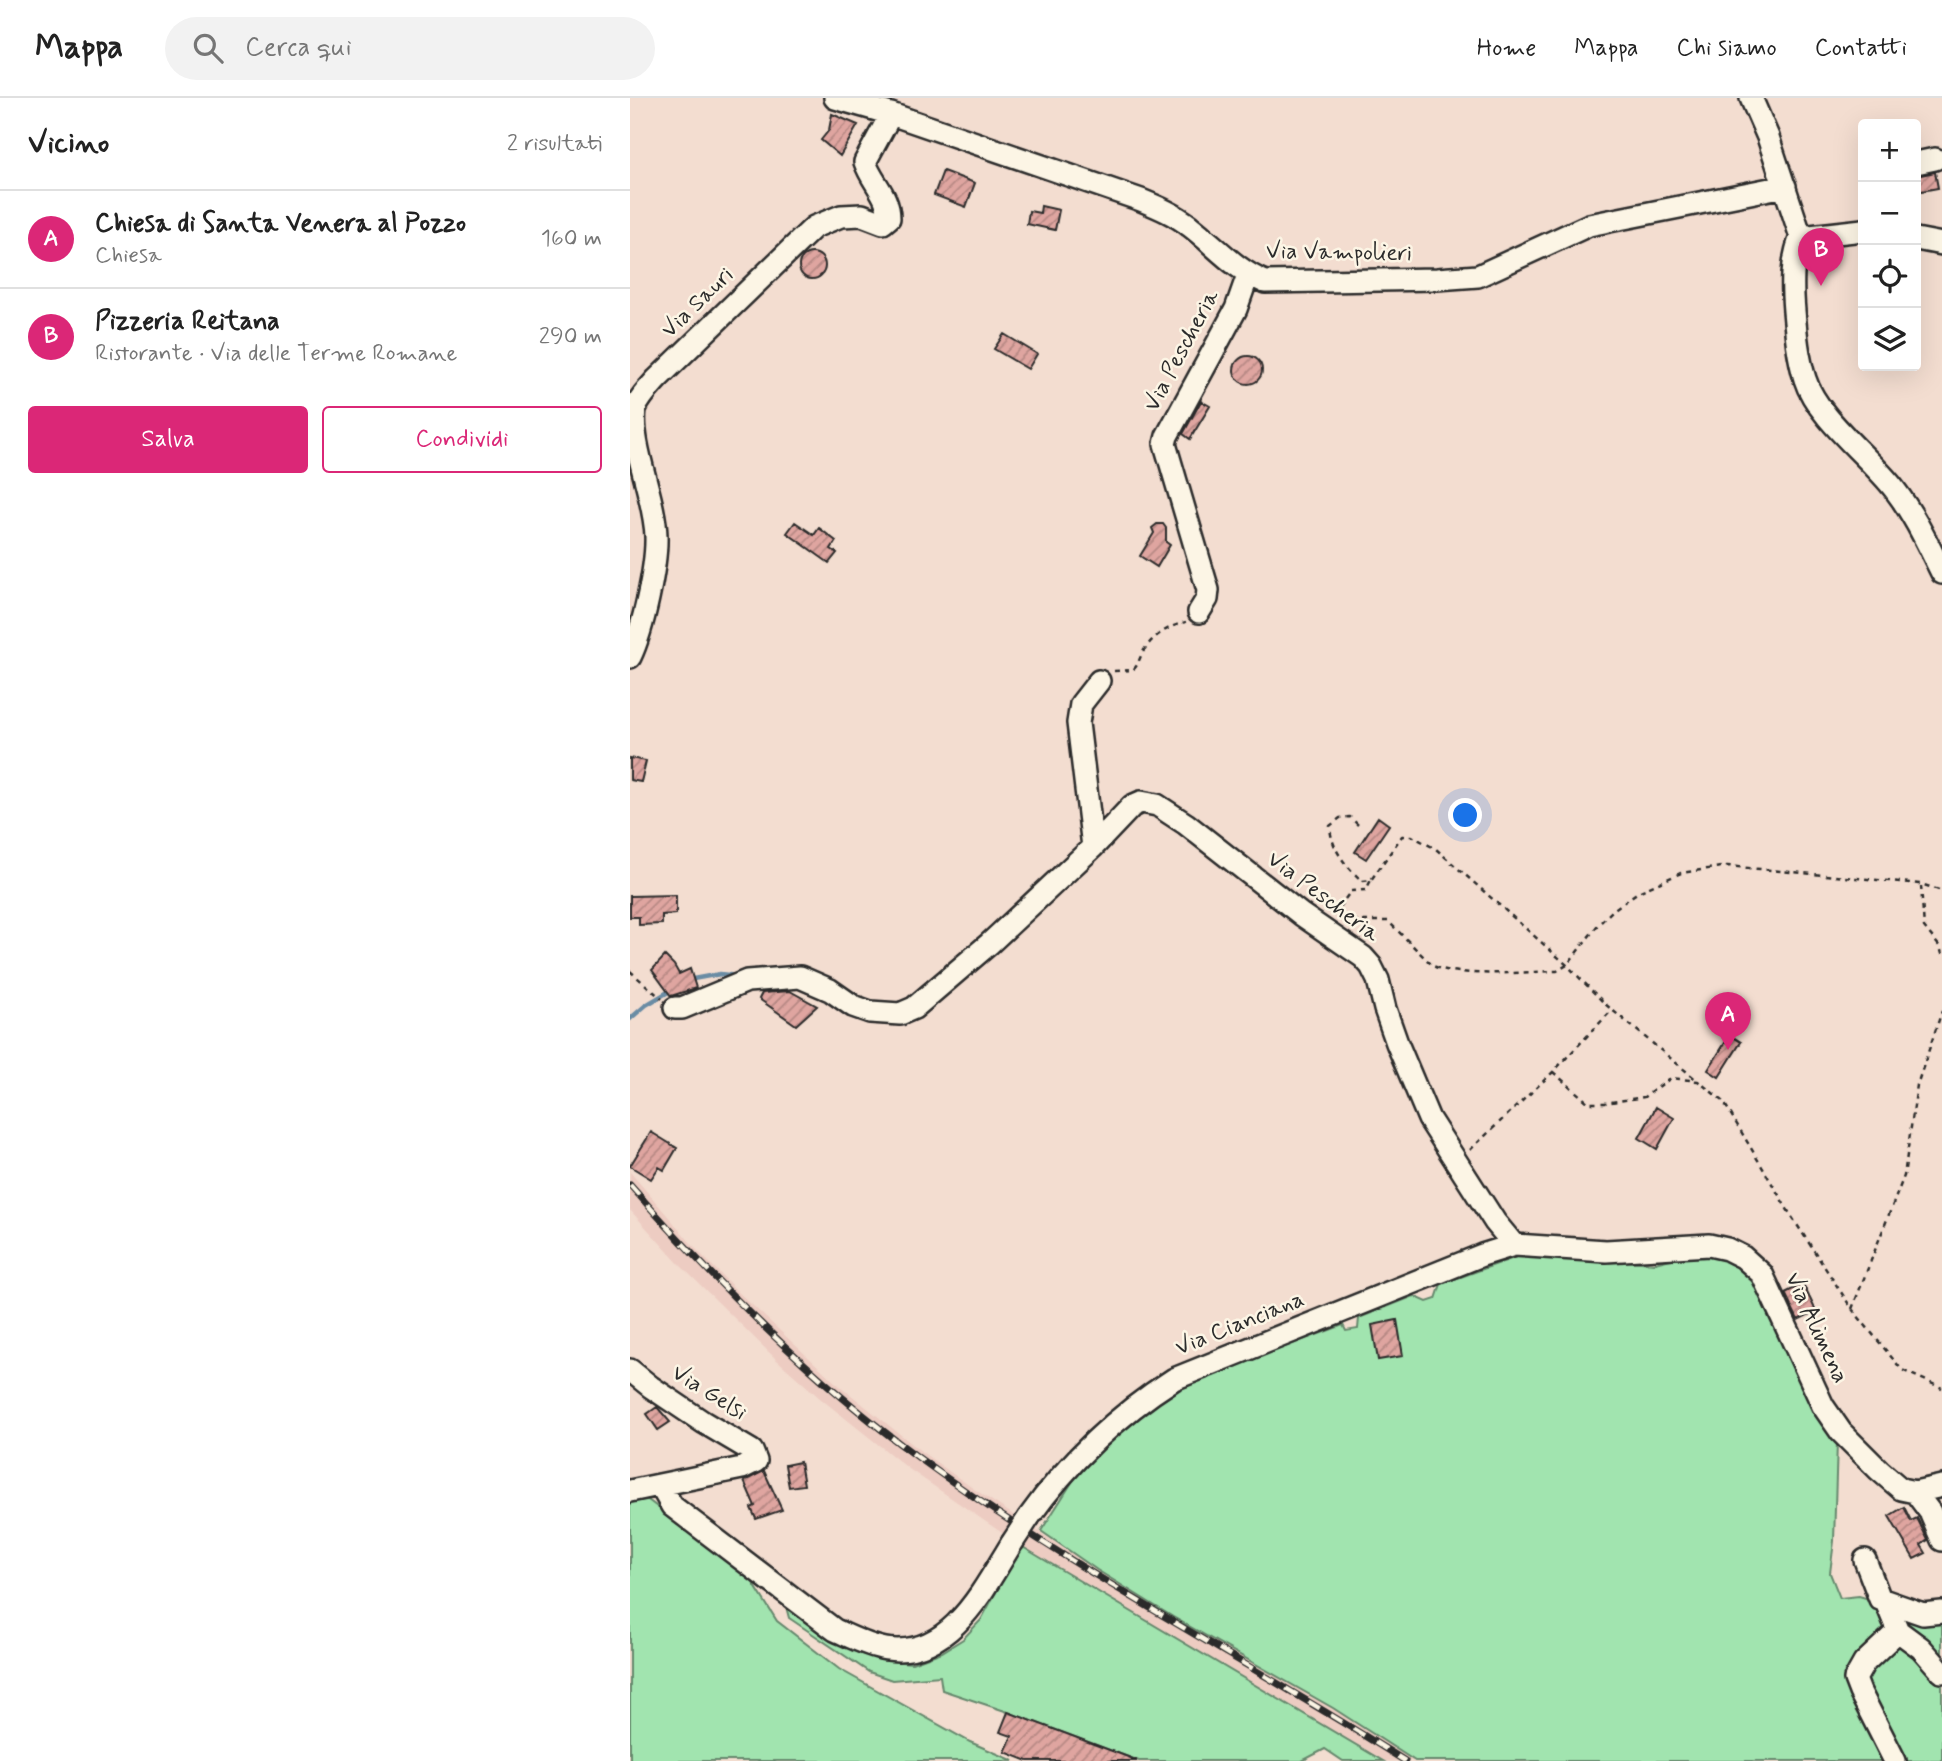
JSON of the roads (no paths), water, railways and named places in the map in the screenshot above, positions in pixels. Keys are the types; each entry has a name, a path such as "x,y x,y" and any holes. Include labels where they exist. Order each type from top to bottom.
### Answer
{"street":[{"name":"Via Vampolieri","path":"835,98 891,114 1141,200 1164,210 1191,227 1248,275 1265,282 1478,276 1589,225 1784,186"},
{"path":"1751,98 1768,137 1801,237 1797,248 1793,290 1796,341 1805,380 1812,396 1827,415 1898,493 1914,516 1942,573"},
{"name":"Via Sauri","path":"630,657 642,627 656,536 634,446 634,410 657,379 814,228 841,216 862,215 883,223 889,218 889,208 881,189 864,162 891,114"},
{"path":"1801,237 1858,231"},
{"path":"1921,240 1942,244"},
{"name":"Via Pescheria","path":"1199,612 1209,590 1165,444 1236,309 1248,275"},
{"path":"1093,847 1078,723 1081,704 1098,681"},
{"name":"Via Pescheria","path":"675,1008 747,981 800,977 830,990 853,1006 870,1012 900,1014 914,1008 989,944 1093,847 1132,806 1141,802 1157,805 1325,925 1371,966 1378,980 1397,1043 1429,1119 1495,1222 1514,1245"},
{"name":"Via Alimena","path":"1514,1245 1605,1251 1709,1245 1743,1256 1762,1274 1818,1396 1841,1432 1901,1489 1915,1492"},
{"name":"Via Cianciana","path":"660,1485 672,1506 835,1630 886,1649 903,1650 919,1646 956,1626 971,1610 1028,1517 1065,1470 1095,1439 1141,1400 1174,1379 1482,1255 1514,1245"},
{"name":"Via Gelsi","path":"630,1370 651,1388 752,1451 756,1461 742,1468 660,1485"},
{"path":"630,1491 660,1485"},
{"path":"1942,1486 1915,1492 1930,1512 1942,1540"},
{"path":"1865,1560 1880,1599 1923,1614 1942,1612"},
{"path":"1886,1602 1898,1631 1921,1648 1942,1672"},
{"path":"1895,1761 1855,1679 1864,1663 1898,1631"}],"waterway":[{"path":"693,979 720,974 738,976"},
{"path":"630,1019 646,1005 668,992"}],"railway":[{"path":"630,1185 697,1259 767,1329 841,1396 919,1458 1037,1539 1405,1761"}],"place":[{"name":"Pizzeria Reitana","path":"1821,286"},
{"name":"Chiesa di Santa Venera al Pozzo","path":"1728,1050"}]}
